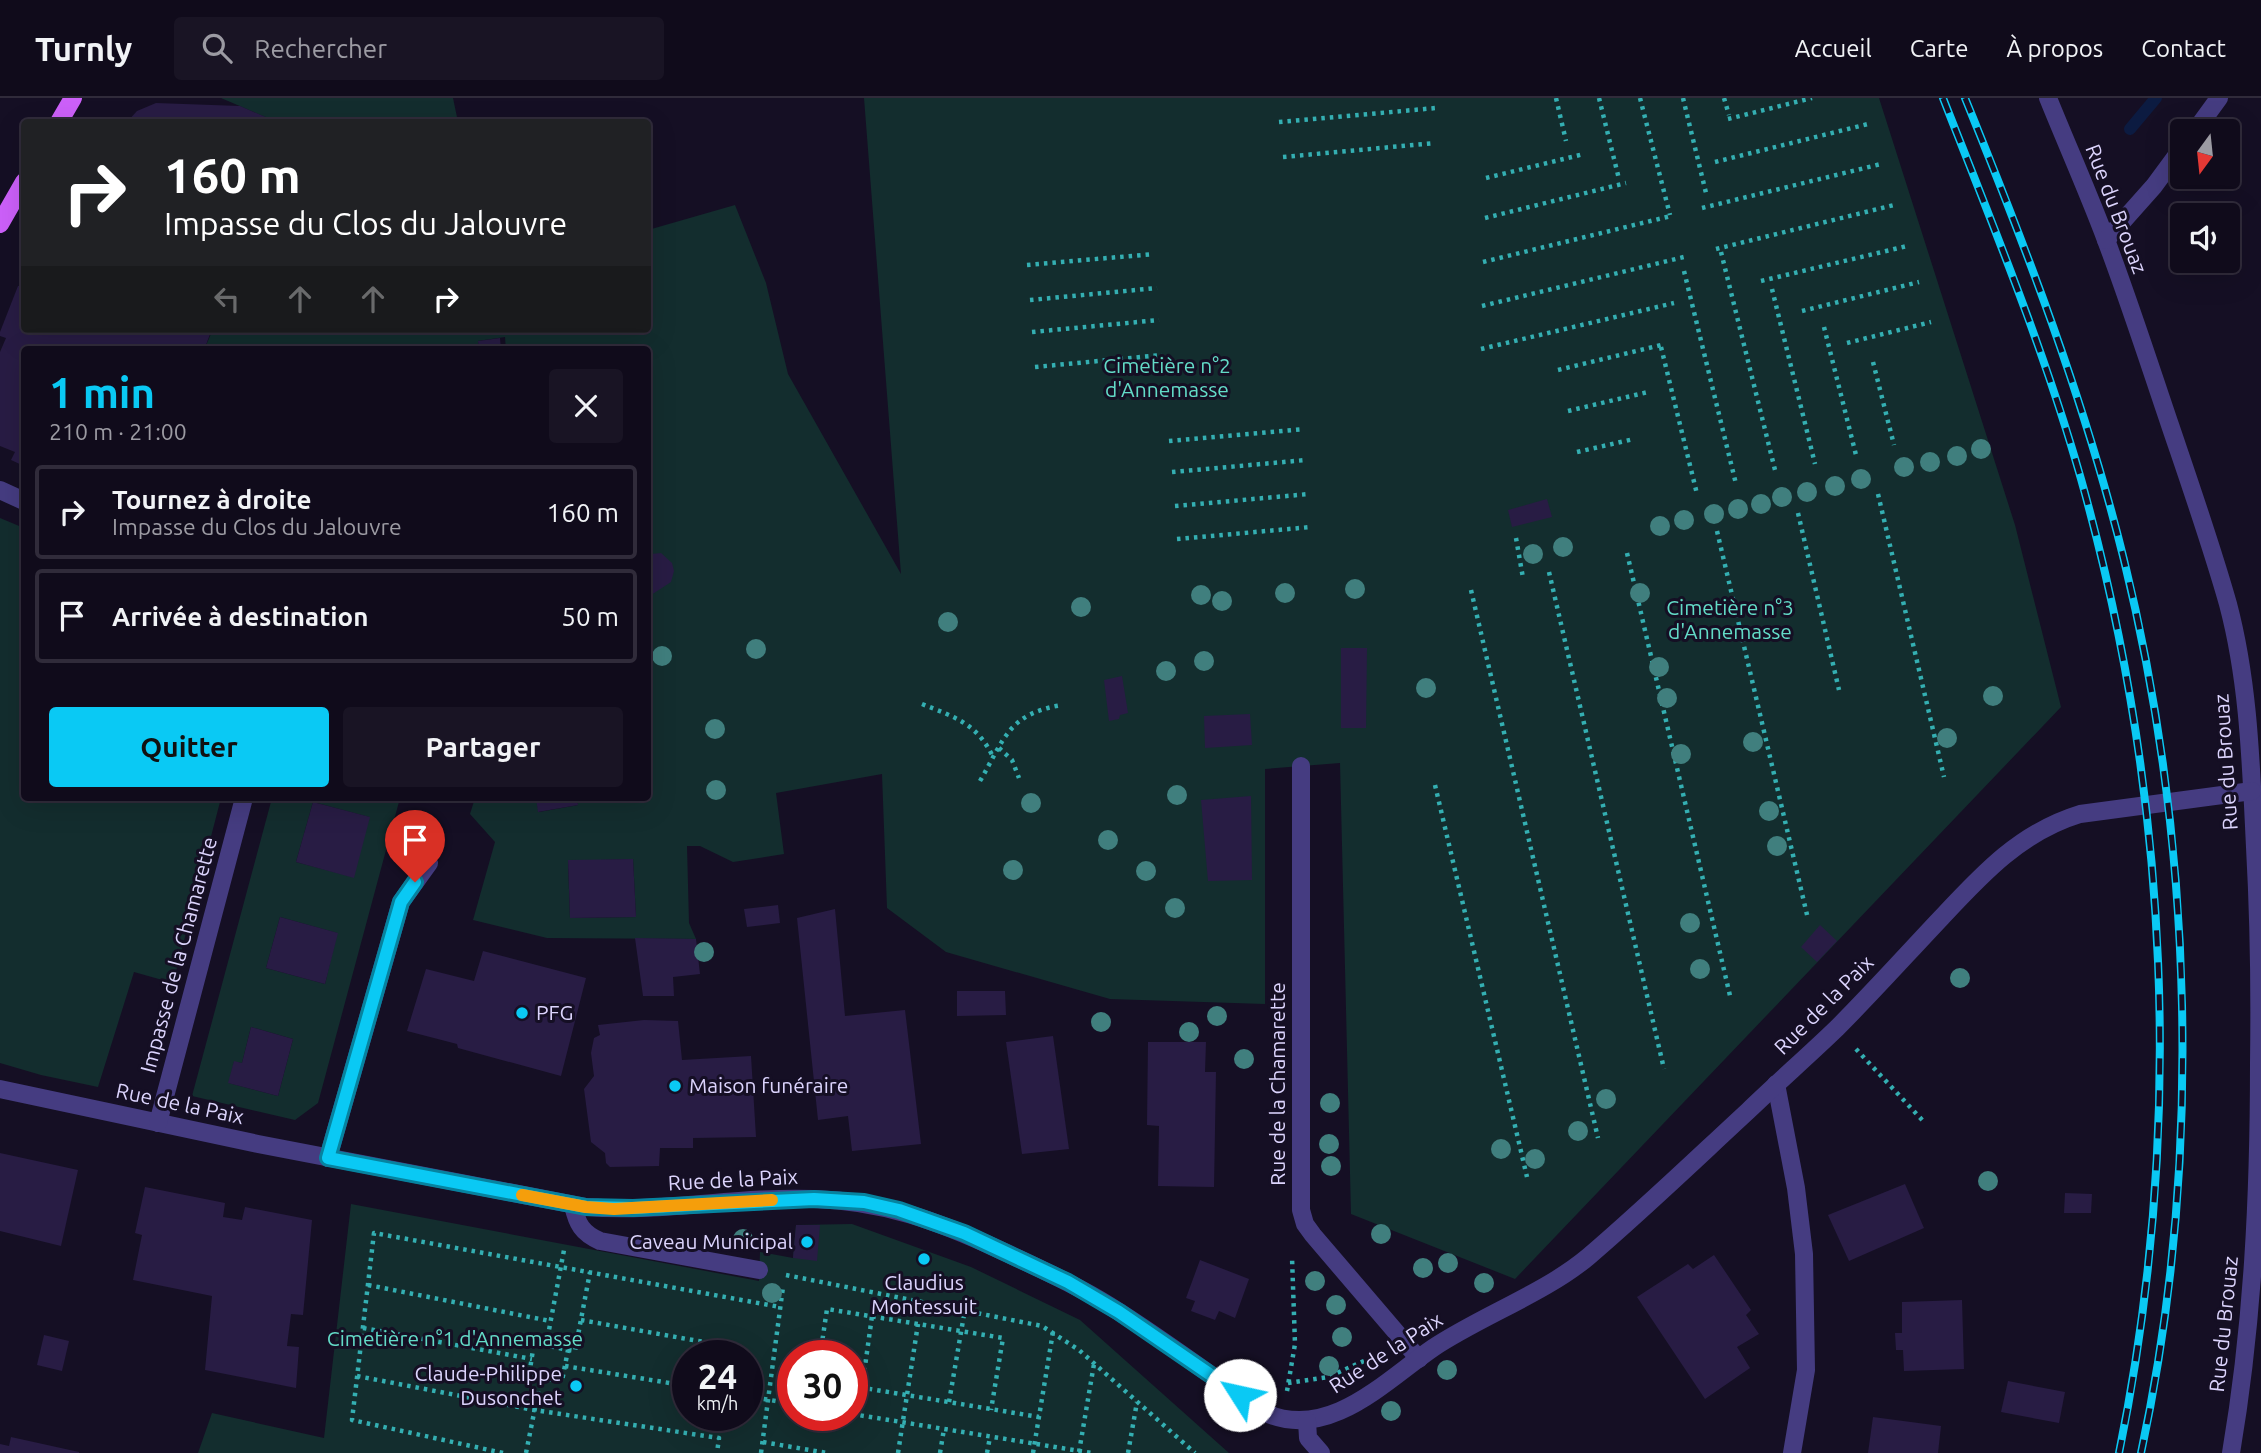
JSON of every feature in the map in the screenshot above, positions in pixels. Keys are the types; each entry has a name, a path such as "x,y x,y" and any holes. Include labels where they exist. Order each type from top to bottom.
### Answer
{"main road":[{"path":"61,119 73,98"},
{"path":"0,223 21,187"}],"street":[{"name":"Rue du Brouaz","path":"2048,98 2106,240 2202,518 2228,605 2241,668 2252,791 2260,959 2258,1213 2247,1337 2231,1453"},
{"path":"2203,119 2219,98"},
{"path":"2106,240 2170,164"},
{"path":"0,490 21,500"},
{"name":"Rue de la Chamarette","path":"1301,766 1301,1210 1305,1224 1313,1235 1419,1359"},
{"name":"Rue de la Paix","path":"0,1089 328,1158 573,1205 633,1208 814,1199 864,1202 899,1210 964,1233 1076,1286 1119,1312 1266,1413 1284,1420 1307,1421 1327,1416 1354,1404 1378,1390 1448,1339 1586,1259 1662,1192 1837,1027 1981,875 2036,832 2062,819 2087,812 2252,791"},
{"name":"Impasse de la Chamarette","path":"158,1123 243,801"},
{"path":"328,1158 401,902 429,863"},
{"path":"1776,1084 1796,1188 1804,1254 1806,1370 1792,1453"},
{"path":"573,1205 578,1225 587,1235 600,1241 759,1270"},
{"path":"1307,1421 1308,1438 1321,1453"}],"path":[{"path":"1556,98 1566,141"},
{"path":"1599,98 1619,179"},
{"path":"1483,262 1670,216 1640,98"},
{"path":"1683,98 1706,193"},
{"path":"1724,98 1728,117 1812,98"},
{"path":"1279,122 1436,108"},
{"path":"1715,162 1868,124"},
{"path":"1283,157 1435,143"},
{"path":"1486,178 1584,154"},
{"path":"1702,208 1881,164"},
{"path":"1485,218 1626,183"},
{"path":"1776,474 1718,251 1894,205"},
{"path":"1761,281 1907,246"},
{"path":"1027,265 1154,254"},
{"path":"1482,306 1688,256"},
{"path":"1684,271 1736,484"},
{"path":"1802,311 1919,282"},
{"path":"1030,300 1157,288"},
{"path":"1772,289 1815,464"},
{"path":"1480,349 1674,303"},
{"path":"1032,332 1159,320"},
{"path":"1847,343 1931,322"},
{"path":"1824,327 1856,455"},
{"path":"1558,370 1661,346 1697,494"},
{"path":"1035,367 1162,355"},
{"path":"1873,362 1894,445"},
{"path":"1568,411 1648,392"},
{"path":"1169,441 1304,429"},
{"path":"1577,452 1634,439"},
{"path":"1172,472 1306,460"},
{"path":"1175,506 1309,494"},
{"path":"1878,494 1944,777"},
{"path":"1798,513 1839,690"},
{"path":"1177,539 1311,527"},
{"path":"1717,531 1808,919"},
{"path":"1516,538 1523,578"},
{"path":"1627,553 1731,1000"},
{"path":"1549,572 1664,1069"},
{"path":"1471,590 1598,1138"},
{"path":"922,704 966,722 983,739 993,757"},
{"path":"980,781 1006,734 1023,717 1044,708 1062,705"},
{"path":"999,748 1012,760 1019,778"},
{"path":"1435,785 1527,1177"},
{"path":"1837,1027 1925,1123"},
{"path":"546,1346 573,1205"},
{"path":"503,1453 352,1420 374,1233 780,1307"},
{"path":"1284,1420 1296,1344 1293,1258"},
{"path":"568,1350 562,1381 529,1376 534,1343 575,1351 590,1272"},
{"path":"761,1453 785,1275 1031,1322 1054,1332 1094,1363 1195,1453"},
{"path":"368,1285 550,1321"},
{"path":"822,1340 827,1309 1003,1338 991,1410"},
{"path":"949,1402 965,1309"},
{"path":"868,1345 872,1316"},
{"path":"581,1320 693,1340"},
{"path":"898,1453 918,1324"},
{"path":"363,1328 531,1360"},
{"path":"1033,1453 1054,1332"},
{"path":"1288,1383 1328,1377 1403,1339"},
{"path":"1079,1452 1094,1363"},
{"path":"565,1366 672,1383"},
{"path":"357,1376 534,1410 719,1438 717,1453"},
{"path":"526,1453 541,1378"},
{"path":"868,1389 1039,1417"},
{"path":"763,1399 777,1401"},
{"path":"1128,1453 1137,1401"},
{"path":"868,1416 1092,1453"},
{"path":"940,1453 944,1429"},
{"path":"987,1453 990,1436"},
{"path":"763,1442 827,1453"}],"green space":[{"path":"221,98 453,98 457,119 270,119"},
{"path":"864,98 1879,98 2015,525 2061,707 1515,1279 1351,1214 1340,763 1265,769 1265,1004 1110,999 946,952 887,908 882,774 776,793 784,854 733,862 700,846 687,846 689,923 696,939 547,938 473,920 495,842 470,814 474,801 537,801 539,812 578,805 577,801 651,801 651,346 506,346 505,337 478,341 479,346 206,346 211,333 651,333 651,229 735,205 766,283 788,374 901,574","holes":["633,859 636,917 570,918 568,861"]},
{"path":"0,518 21,527 21,801 220,801 173,983 134,972 98,1087 0,1063"},
{"path":"271,801 399,801 318,1103 295,1120 192,1096","holes":["313,802 369,817 353,877 296,862","280,917 337,933 325,984 266,968","251,1027 293,1039 278,1096 229,1083 234,1062 242,1063"]},
{"name":"Cimetière n°1 d'Annemasse","path":"351,1204 759,1281 760,1252 793,1258 796,1225 852,1224 971,1267 1080,1320 1229,1453 198,1453 212,1413 324,1438"}],"building":[{"path":"156,103 240,106 270,119 130,119 137,111"},
{"path":"18,286 21,286 21,333 210,333 206,346 21,346 21,465 11,460 15,452 0,446 0,352 6,338 0,336 0,332"},
{"path":"500,338 501,346 479,346 478,341"},
{"path":"1547,499 1552,517 1512,527 1508,510"},
{"path":"661,553 672,563 674,571 671,582 651,595 651,554"},
{"path":"1341,648 1367,648 1366,728 1341,728"},
{"path":"1122,676 1128,713 1109,721 1104,680"},
{"path":"1250,714 1252,745 1205,748 1204,716"},
{"path":"1251,796 1252,880 1208,881 1201,800"},
{"path":"536,801 577,801 578,805 538,812"},
{"path":"313,802 370,817 354,878 296,862"},
{"path":"633,859 636,917 570,918 568,860"},
{"path":"778,905 780,923 747,927 744,909"},
{"path":"835,909 845,1016 905,1010 921,1144 852,1151 848,1116 818,1120 797,918"},
{"path":"280,917 338,933 325,984 266,968"},
{"path":"1820,925 1837,941 1817,962 1801,947"},
{"path":"635,938 696,939 700,974 673,977 674,996 643,996"},
{"name":"PFG","path":"483,951 586,978 561,1076 407,1031 426,969 474,981"},
{"path":"957,991 1005,991 1006,1015 957,1016"},
{"name":"Maison funéraire","path":"644,1020 678,1021 682,1060 751,1056 756,1137 693,1138 693,1148 660,1148 659,1166 610,1167 606,1163 605,1153 591,1142 584,1089 594,1076 591,1053 594,1038 600,1035 598,1025"},
{"path":"251,1027 293,1039 278,1096 228,1083 234,1061 242,1063"},
{"path":"1053,1036 1069,1149 1022,1154 1006,1042"},
{"path":"1148,1042 1206,1042 1205,1072 1216,1072 1214,1187 1158,1186 1159,1126 1147,1125"},
{"path":"0,1153 78,1170 61,1246 0,1231"},
{"path":"1905,1184 1924,1228 1849,1261 1828,1215"},
{"path":"145,1187 225,1203 223,1217 242,1220 245,1207 312,1220 303,1315 291,1314 287,1346 299,1347 296,1388 205,1370 212,1296 133,1280 142,1235 135,1233"},
{"path":"2065,1193 2092,1194 2091,1213 2064,1213"},
{"name":"Caveau Municipal","path":"796,1225 820,1225 817,1261 793,1258"},
{"path":"1714,1255 1751,1310 1746,1315 1759,1334 1737,1347 1750,1368 1705,1399 1637,1297 1688,1264 1693,1269"},
{"path":"1200,1260 1249,1279 1235,1318 1219,1311 1215,1320 1191,1311 1195,1301 1186,1298"},
{"path":"1962,1300 1964,1369 1904,1371 1903,1350 1896,1350 1895,1333 1902,1333 1902,1302"},
{"path":"44,1335 69,1341 62,1371 37,1365"},
{"path":"2008,1381 2065,1392 2059,1423 2001,1412"},
{"path":"1873,1417 1941,1426 1938,1453 1868,1453"},
{"path":"11,1437 79,1453 0,1453 0,1444 9,1446"}],"waterway":[{"path":"2130,129 2156,98"}],"railway":[{"path":"1943,98 2051,382 2081,479 2111,599 2134,720 2150,841 2158,964 2159,1086 2153,1209 2140,1331 2119,1453"},
{"path":"1965,98 2032,268 2091,442 2124,560 2147,669 2165,780 2176,892 2182,1005 2181,1119 2174,1232 2161,1343 2141,1453"}],"slow traffic":[{"path":"522,1195 586,1207 614,1209 772,1200"}],"place":[{"name":"PFG","path":"522,1013"},
{"name":"Maison funéraire","path":"675,1086"},
{"name":"Caveau Municipal","path":"807,1242"},
{"name":"Claudius Montessuit","path":"924,1259"},
{"name":"Claude-Philippe Dusonchet","path":"576,1386"}],"route":[{"path":"415,882 401,902 328,1158 586,1207 614,1209 814,1199 864,1202 899,1210 964,1233 1068,1282 1119,1312 1240,1395"}],"park label":[{"name":"Cimetière n°2 d'Annemasse","path":"1167,378"},
{"name":"Cimetière n°3 d'Annemasse","path":"1730,620"}]}
